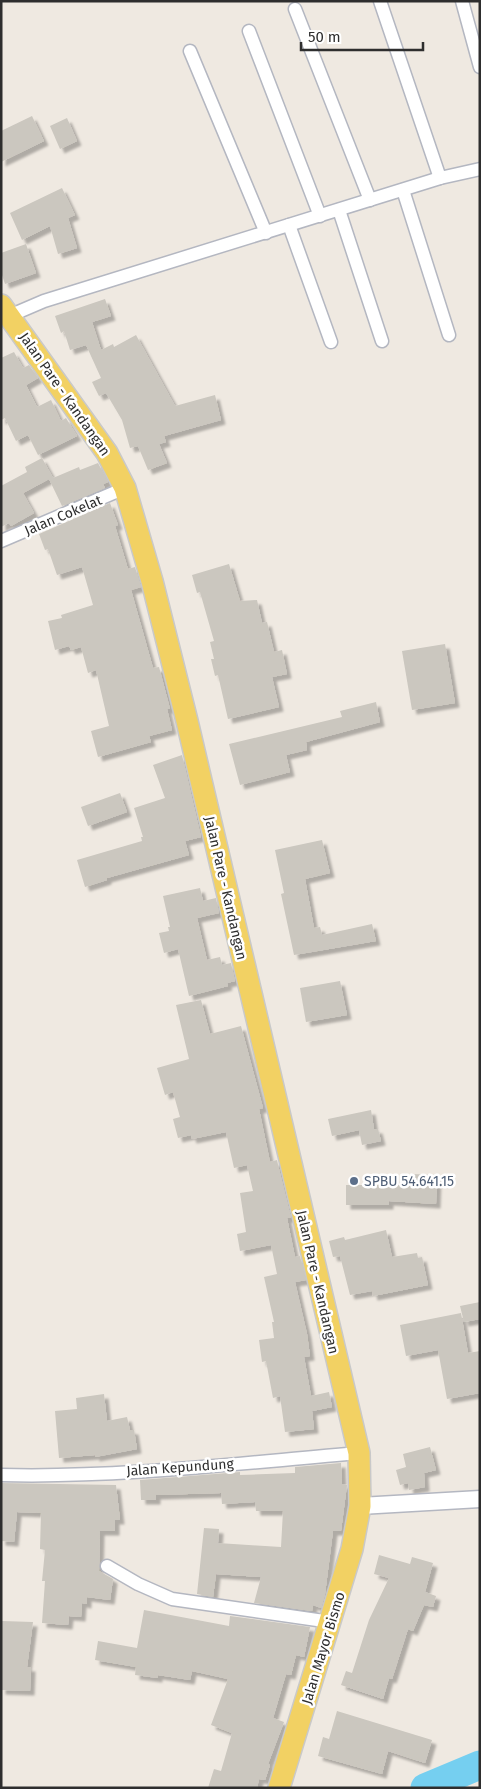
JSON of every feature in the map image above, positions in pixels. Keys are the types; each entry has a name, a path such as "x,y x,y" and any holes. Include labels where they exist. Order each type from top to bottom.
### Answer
{"main road":[{"name":"Jalan Pare - Kandangan","path":"5,311 108,453 125,488 152,581 191,736 359,1453 360,1506"},
{"name":"Jalan Mayor Bismo","path":"279,1788 352,1549 360,1506"}],"street":[{"path":"380,1 440,178"},
{"path":"462,1 480,67"},
{"path":"295,9 370,200"},
{"path":"249,31 320,216"},
{"path":"190,50 266,233"},
{"path":"5,311 44,301 440,178 480,168"},
{"path":"403,190 449,335"},
{"path":"339,210 382,341"},
{"path":"289,225 331,342"},
{"name":"Jalan Cokelat","path":"1,541 125,488"},
{"name":"Jalan Kepundung","path":"1,1475 41,1476 138,1471 359,1453"},
{"path":"360,1506 480,1499"},
{"path":"107,1566 138,1584 172,1598 291,1614 331,1622"}],"building":[{"path":"32,116 44,141 1,162 1,131"},
{"path":"67,118 77,141 60,149 50,126"},
{"path":"62,188 75,215 68,218 77,248 58,254 50,226 22,240 10,213"},
{"path":"26,244 36,273 5,284 1,272 1,253"},
{"path":"105,299 111,316 92,322 101,350 113,344 114,347 136,335 175,406 215,395 221,420 164,436 166,442 159,444 167,463 148,470 138,446 130,448 122,420 106,393 99,396 92,382 101,378 86,345 70,350 64,331 61,333 55,316"},
{"path":"14,352 23,368 29,365 38,378 26,385 37,407 51,400 61,421 66,418 77,436 38,455 28,435 16,441 5,418 1,420 1,358"},
{"path":"42,458 53,478 79,467 80,470 98,463 108,482 103,484 105,488 62,506 49,479 23,493 34,513 11,526 9,523 1,527 1,486 27,472 25,467"},
{"path":"110,503 118,525 115,526 128,569 135,567 141,587 131,590 153,668 159,667 170,709 167,709 172,730 149,736 151,742 98,757 91,731 109,726 96,670 88,673 81,647 71,650 69,646 55,650 48,621 62,618 61,615 93,605 82,567 57,575 48,549 45,550 39,534"},
{"path":"229,564 240,601 257,600 262,623 267,622 274,652 282,650 287,674 272,677 279,707 228,719 218,675 215,676 211,659 214,659 210,642 214,641 200,592 197,593 192,575"},
{"path":"445,644 455,703 412,710 402,651"},
{"path":"376,702 380,722 306,742 307,750 286,755 290,772 240,785 229,744 342,717 340,711"},
{"path":"182,755 201,837 185,841 189,855 107,878 107,880 85,887 77,860 142,841 141,837 143,837 134,808 165,798 153,765"},
{"path":"120,793 127,812 88,826 81,807"},
{"path":"322,840 330,873 305,879 314,928 320,927 322,935 372,924 376,941 294,955 281,894 284,893 275,850"},
{"path":"200,888 203,901 216,898 219,913 197,918 207,960 220,957 222,965 231,963 235,981 227,983 228,986 189,996 178,949 164,953 159,933 169,931 168,927 170,927 163,896"},
{"path":"340,981 347,1015 306,1022 300,988"},
{"path":"201,1000 210,1034 241,1026 263,1108 259,1109 270,1162 277,1160 291,1218 287,1218 295,1257 300,1256 306,1280 295,1282 307,1334 310,1356 304,1357 311,1396 329,1392 332,1407 312,1411 314,1429 285,1432 280,1396 273,1398 266,1361 262,1362 259,1340 274,1338 272,1322 274,1322 264,1277 277,1274 271,1245 240,1251 237,1234 246,1232 240,1193 253,1191 247,1165 234,1168 226,1132 192,1139 191,1135 178,1138 173,1119 180,1117 173,1092 165,1095 157,1068 189,1059 176,1005"},
{"path":"371,1110 374,1129 378,1129 381,1141 362,1145 359,1130 332,1136 328,1119"},
{"path":"411,1174 437,1175 436,1204 389,1201 389,1205 346,1205 346,1185 411,1185"},
{"path":"386,1230 392,1257 417,1253 418,1258 422,1257 428,1285 373,1296 372,1291 350,1295 340,1256 333,1257 329,1241 344,1237 345,1240"},
{"path":"480,1302 480,1319 464,1322 460,1306"},
{"path":"461,1313 468,1353 480,1351 480,1393 447,1399 438,1350 406,1356 400,1325"},
{"path":"104,1394 107,1421 127,1417 130,1430 134,1430 137,1449 95,1457 95,1455 59,1458 55,1411 77,1409 76,1398"},
{"path":"430,1447 436,1470 424,1473 425,1487 409,1490 408,1483 400,1485 396,1470 406,1467 403,1454"},
{"path":"341,1463 342,1484 347,1485 341,1531 333,1531 325,1594 321,1608 313,1605 312,1611 254,1603 261,1577 216,1574 213,1597 197,1594 204,1528 219,1529 218,1543 281,1547 283,1511 256,1511 255,1502 222,1504 221,1493 156,1495 156,1500 141,1500 140,1480 240,1472 240,1475 295,1473 295,1467"},
{"path":"1,1483 116,1485 120,1520 115,1520 115,1531 100,1531 99,1571 113,1579 110,1600 87,1597 87,1604 82,1603 81,1617 69,1616 68,1625 42,1623 45,1581 42,1581 45,1550 40,1549 41,1513 17,1512 14,1542 1,1541"},
{"path":"379,1555 410,1564 412,1557 433,1563 425,1592 436,1596 433,1607 424,1605 413,1631 408,1629 392,1679 389,1678 383,1699 341,1685 346,1671 352,1673 369,1620 389,1578 374,1574"},
{"path":"144,1610 229,1626 230,1616 310,1627 304,1657 296,1655 291,1675 286,1674 273,1718 284,1722 268,1764 270,1765 265,1780 259,1779 257,1788 208,1788 214,1769 221,1771 232,1733 211,1725 228,1679 192,1671 190,1680 158,1675 158,1678 135,1675 136,1667 95,1660 98,1641 137,1648"},
{"path":"2,1621 33,1622 27,1667 31,1667 30,1691 1,1690"},
{"path":"337,1711 432,1740 425,1763 388,1751 382,1774 318,1756 323,1737 329,1739"}],"waterway":[{"path":"425,1788 480,1765"}],"place":[{"name":"SPBU 54.641.15","path":"354,1181"}]}
